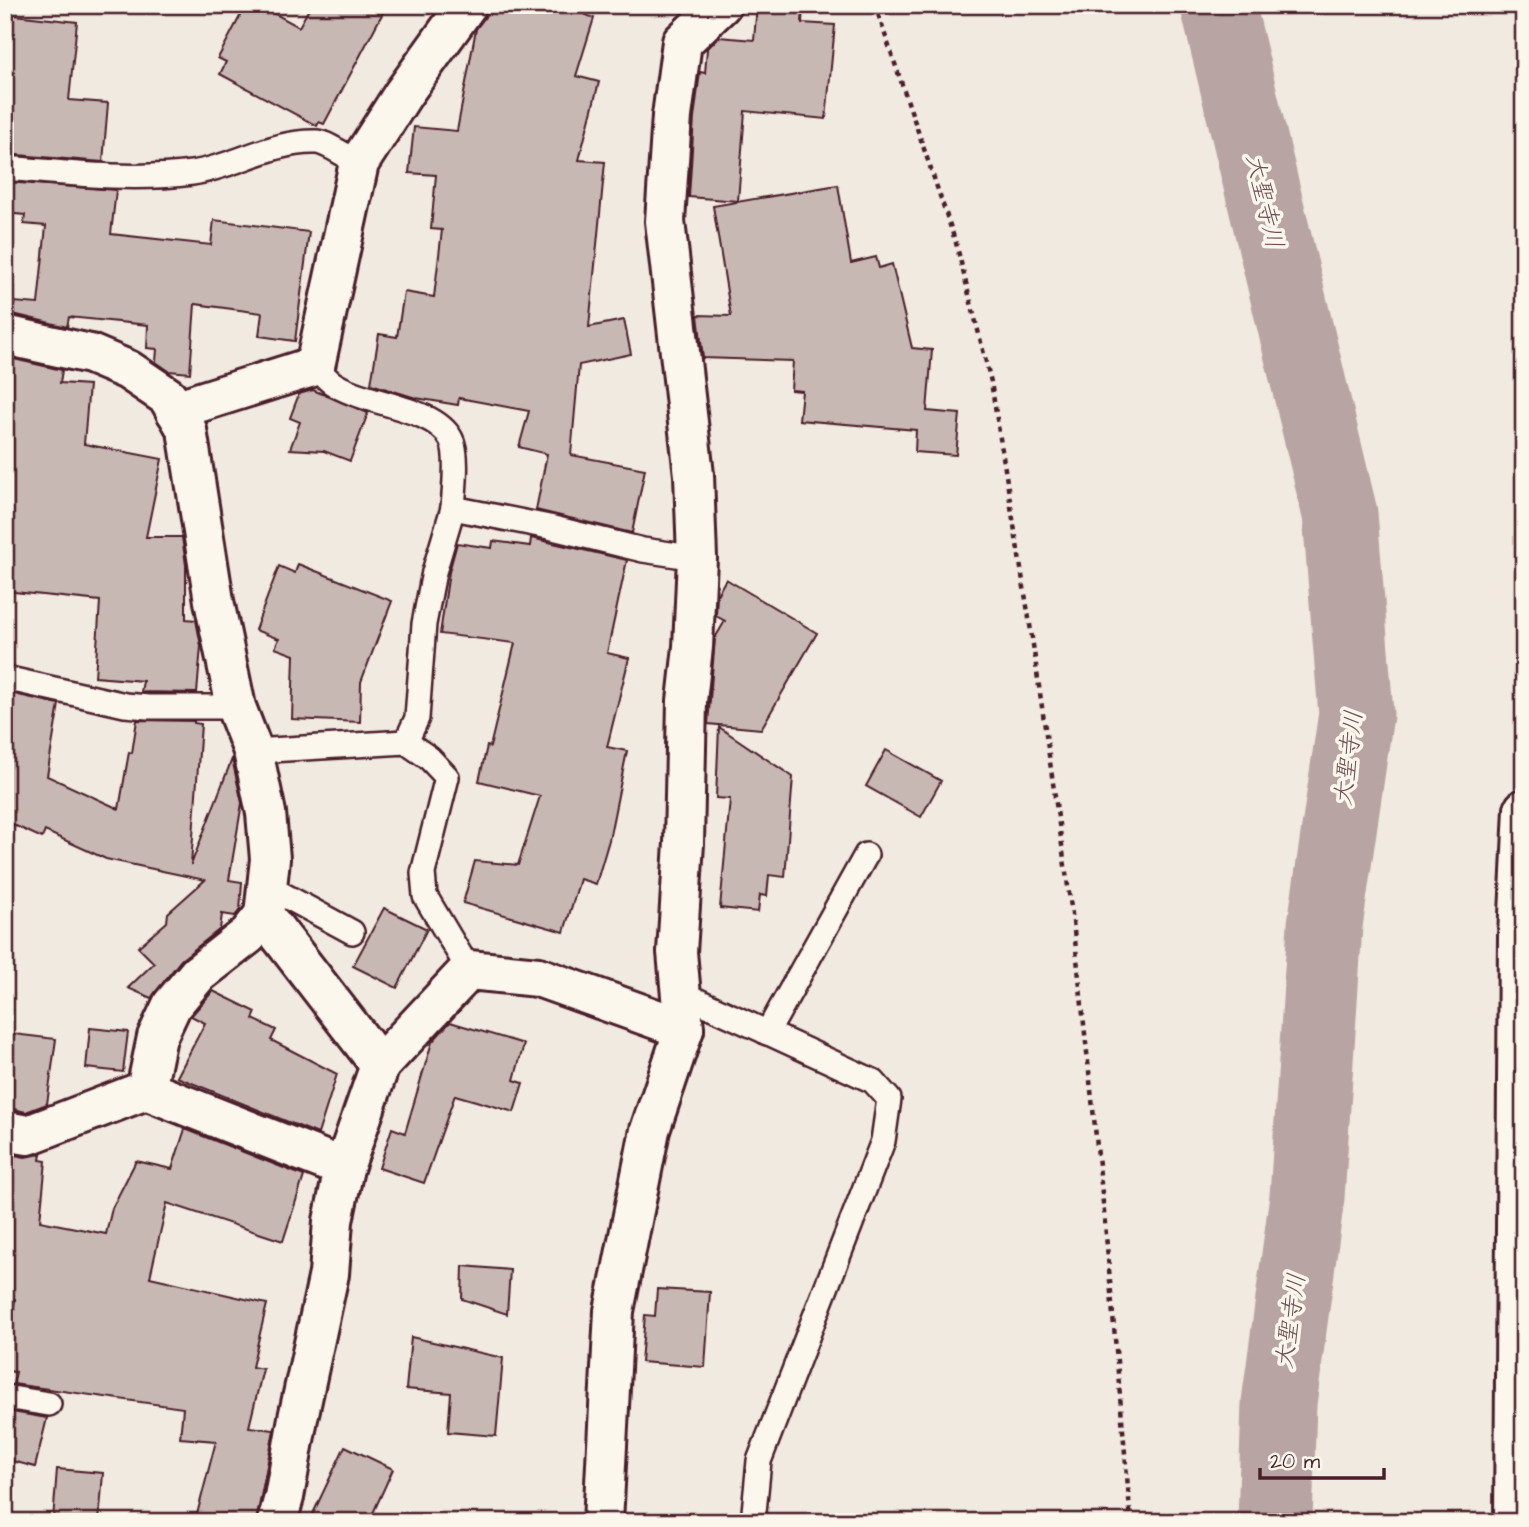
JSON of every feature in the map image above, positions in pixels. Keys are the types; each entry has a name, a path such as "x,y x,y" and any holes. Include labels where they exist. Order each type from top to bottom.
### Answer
{"main road":[{"path":"176,411 315,366 359,163 403,94 467,5"},
{"path":"603,1522 614,1311 650,1130 683,1011 677,952 684,843 687,701 693,647 697,558 694,475 665,222 672,116 682,42 721,5"},
{"path":"5,335 90,354 128,370 168,397 187,430 214,601 236,707 253,751 267,813 270,859 265,900 248,935 198,974 172,1005 157,1037 146,1090"},
{"path":"1514,1522 1518,936 1524,809"},
{"path":"265,900 380,1065"},
{"path":"276,1522 284,1497 329,1274 333,1221 344,1168 380,1065 468,970 538,977 683,1011"},
{"path":"5,1130 28,1135 146,1090 344,1168"}],"lane":[{"path":"5,168 86,174 193,173 284,146 319,142 359,163"},
{"path":"315,366 331,382 361,396 435,421 452,440 456,473 453,509 433,572 424,624 417,718 406,742"},
{"path":"453,509 549,527 643,550 697,558"},
{"path":"5,678 52,686 125,705 236,707"},
{"path":"253,751 406,742 429,758 447,777 424,873 425,896 468,970"},
{"path":"767,1033 866,855"},
{"path":"265,900 352,932"},
{"path":"683,1011 767,1033 873,1081 889,1099 883,1141 759,1461 753,1522"},
{"path":"5,1396 49,1404"}],"path":[{"path":"875,5 956,243 990,382 1031,631 1073,921 1104,1212 1131,1522"}],"building":[{"path":"246,5 259,5 299,27 311,5 387,5 324,124 319,122 317,126 220,74 226,62 218,58"},
{"path":"489,5 562,5 594,18 576,76 599,82 579,160 605,162 589,327 624,320 631,354 579,365 571,455 645,469 632,533 536,510 547,454 519,447 529,411 459,398 458,405 416,398 371,384 379,334 397,337 404,292 434,297 442,230 431,229 436,175 409,173 414,127 457,131 476,29 485,17"},
{"path":"757,5 803,5 802,23 835,25 826,119 745,111 738,201 689,197 694,118 700,72 705,73 707,49 719,37 754,40"},
{"path":"5,14 77,22 69,100 108,103 103,162 5,154"},
{"path":"5,182 116,190 111,234 211,245 214,220 309,232 295,341 259,336 262,313 195,304 190,373 169,371 156,362 157,349 147,348 148,325 69,317 67,327 13,314 14,302 38,304 46,226 24,224 25,215 5,213"},
{"path":"838,185 851,263 876,257 879,268 892,264 912,348 932,350 927,411 960,414 956,455 915,452 916,430 799,420 802,391 791,390 793,361 703,358 698,315 731,316 713,206"},
{"path":"9,358 62,370 60,383 89,385 84,444 162,459 146,537 182,537 186,565 186,619 196,620 201,646 197,693 141,692 143,681 95,677 100,601 5,591 5,369 8,369"},
{"path":"313,390 368,413 350,461 324,451 290,449 300,422 290,418 299,394"},
{"path":"531,538 627,560 607,653 629,658 607,747 627,751 609,840 596,884 580,879 564,932 463,903 475,861 518,865 540,796 479,781 515,643 440,634 449,572 457,543 492,548 493,541 530,546"},
{"path":"298,564 392,601 361,682 360,722 292,719 294,655 275,648 279,639 255,630 279,566 295,573"},
{"path":"726,579 817,633 761,729 708,724 715,638 725,621 716,616 717,595"},
{"path":"5,692 59,704 47,776 119,809 137,720 194,721 201,724 191,865 232,759 242,803 229,880 242,882 240,910 235,916 222,914 220,929 181,960 151,998 128,988 154,963 138,947 167,922 168,913 205,880 106,859 45,831 42,838 5,821"},
{"path":"719,727 793,777 785,877 769,875 767,896 760,895 758,912 720,908 730,799 716,798"},
{"path":"886,750 941,781 921,817 866,786"},
{"path":"384,908 427,929 397,988 353,966"},
{"path":"213,991 256,1012 253,1019 276,1030 271,1040 337,1074 318,1134 177,1077 205,1023 191,1016"},
{"path":"450,1022 524,1044 514,1080 523,1083 514,1112 455,1095 424,1183 379,1168 392,1128 405,1133 432,1042"},
{"path":"90,1028 128,1032 123,1072 86,1068"},
{"path":"5,1033 56,1039 47,1104 26,1112 5,1107"},
{"path":"185,1129 304,1176 283,1241 167,1203 150,1277 267,1304 252,1367 263,1369 249,1427 274,1430 256,1522 195,1522 216,1441 180,1438 183,1408 13,1384 16,1372 5,1371 15,1299 5,1297 5,1189 9,1154 25,1157 41,1154 40,1160 46,1161 40,1221 106,1234 112,1208 136,1161 172,1169"},
{"path":"463,1266 510,1270 507,1314 462,1299"},
{"path":"657,1289 710,1292 705,1367 641,1362 645,1315 655,1316"},
{"path":"411,1337 503,1358 496,1436 448,1432 451,1393 406,1389"},
{"path":"6,1411 47,1418 35,1467 5,1459"},
{"path":"345,1446 393,1469 369,1522 309,1522"},
{"path":"57,1469 103,1473 99,1522 53,1520"}],"waterway":[{"name":"大聖寺川","path":"1218,5 1340,514 1356,714 1325,925 1307,1197 1279,1403 1275,1522"}]}
